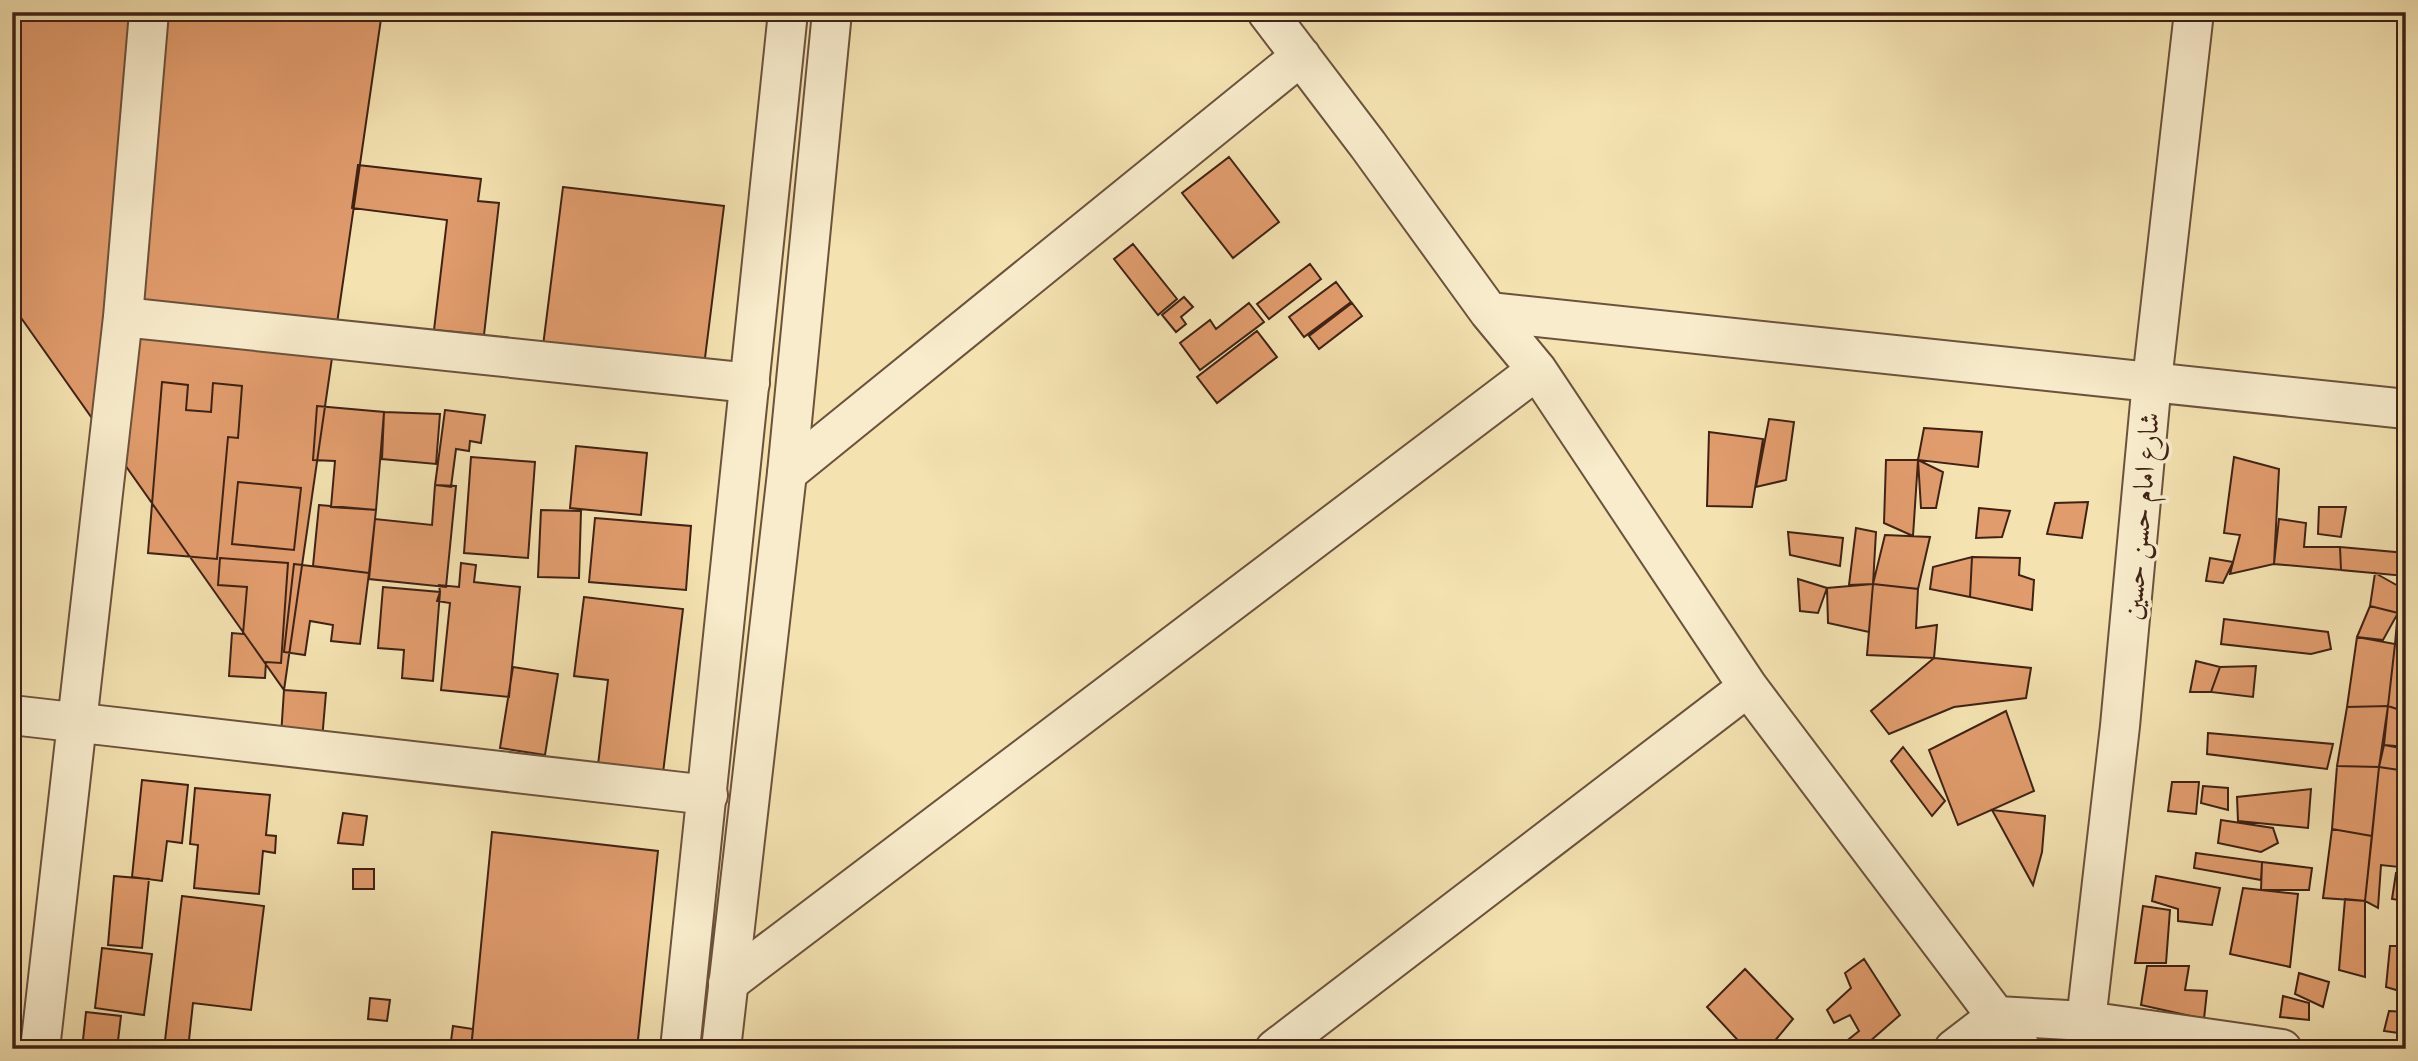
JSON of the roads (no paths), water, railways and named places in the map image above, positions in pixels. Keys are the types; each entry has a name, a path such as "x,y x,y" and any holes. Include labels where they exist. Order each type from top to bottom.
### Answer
{"street":[{"path":"40,1049 123,317 149,12"},
{"path":"680,1049 788,12"},
{"path":"721,1049 787,473 832,12"},
{"path":"1268,12 1489,313 1537,370 1748,687 2021,1049"},
{"name":"شارع امام حسن حسين","path":"2086,1021 2120,726 2152,381 2194,12"},
{"path":"787,473 1301,56"},
{"path":"1489,313 2406,409"},
{"path":"123,317 750,383"},
{"path":"728,984 1537,370"},
{"path":"1275,1049 1748,687"},
{"path":"12,715 708,796"},
{"path":"1954,1049 1997,1016 2086,1021 2282,1049"}]}
